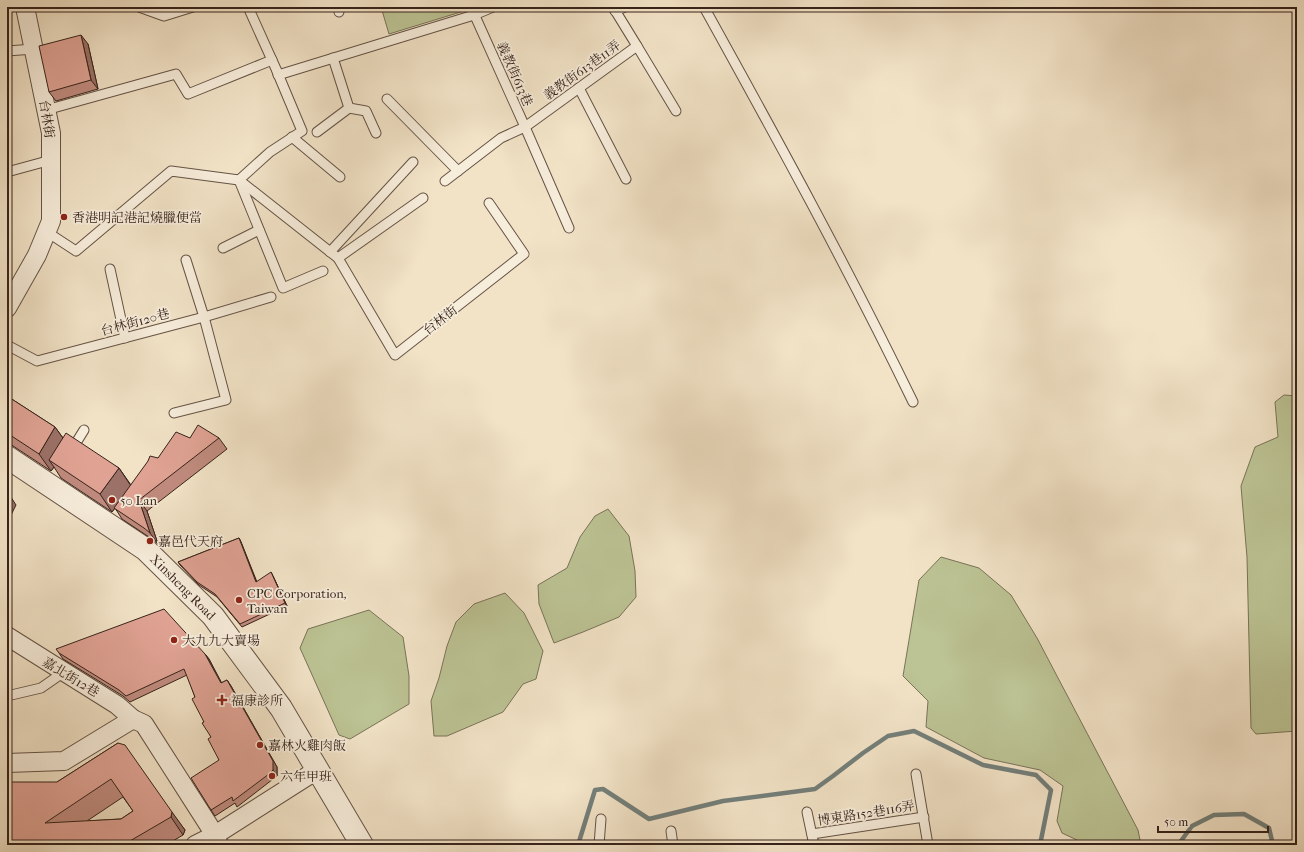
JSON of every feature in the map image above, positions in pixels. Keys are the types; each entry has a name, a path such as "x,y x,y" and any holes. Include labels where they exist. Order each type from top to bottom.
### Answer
{"street":[{"name":"台林街","path":"7,308 37,256 51,221 51,133 26,7"},
{"name":"Xinsheng Road","path":"7,457 51,483 112,523 144,549 213,616 281,708 362,845"},
{"name":"嘉北街12巷","path":"7,636 117,704 133,719 144,724 217,840"},
{"path":"7,763 64,761 133,719"},
{"path":"195,845 217,840 317,770"}],"lane":[{"path":"139,7 164,16 193,7"},
{"path":"47,232 76,251 171,171 239,180 270,152 302,131 248,7"},
{"path":"278,75 472,11 493,7"},
{"path":"614,9 625,7"},
{"path":"704,7 887,348 913,402"},
{"name":"義教街613巷11弄","path":"525,127 637,46 614,9"},
{"name":"義教街613巷","path":"445,181 501,138 525,127 472,11"},
{"path":"637,46 676,111"},
{"path":"7,51 34,48"},
{"path":"333,58 349,108"},
{"path":"46,110 176,74 188,94 272,60"},
{"path":"579,88 626,179"},
{"path":"387,99 458,171"},
{"path":"317,132 349,108 366,111 376,133"},
{"path":"525,127 569,228"},
{"path":"292,137 340,178"},
{"path":"7,172 51,160"},
{"path":"330,252 413,162"},
{"path":"239,180 282,288 323,271"},
{"name":"台林街","path":"239,180 338,258 395,355 524,254 489,203"},
{"path":"338,258 423,198"},
{"path":"223,248 259,230"},
{"path":"174,413 226,400 204,317 186,260"},
{"path":"110,269 125,338"},
{"name":"台林街120巷","path":"7,345 37,361 204,317 271,297"},
{"path":"65,461 84,430"},
{"path":"7,696 41,688 64,672"},
{"name":"博東路152巷116弄","path":"916,774 928,845"},
{"path":"807,812 814,845"},
{"name":"博東路152巷116弄","path":"812,834 924,817"},
{"path":"599,845 601,819"},
{"path":"671,831 673,845"}],"green space":[{"path":"381,7 463,7 464,11 389,34"},
{"path":"1284,395 1297,396 1297,731 1256,734 1251,728 1247,557 1241,486 1255,447 1278,437 1275,402"},
{"path":"608,509 629,536 635,571 636,597 619,617 554,643 539,604 538,585 567,568 580,537 595,516"},
{"path":"941,557 979,568 1011,595 1037,638 1138,830 1141,845 1082,845 1077,840 1062,833 1057,821 1063,786 1040,770 984,758 926,727 928,701 903,676 919,580"},
{"path":"505,593 524,613 543,651 536,679 523,684 503,712 447,736 434,736 431,701 439,678 447,646 456,622 474,604"},
{"path":"369,610 403,637 409,676 409,704 350,739 339,735 300,648 308,629"}],"building":[{"path":"81,35 91,80 49,92 39,46"},
{"path":"7,396 55,427 39,454 7,433"},
{"path":"198,425 219,438 139,500 150,533 114,508 148,461 150,456 158,458 176,432 190,438"},
{"path":"66,433 119,468 100,494 49,460"},
{"path":"239,538 256,582 271,572 285,603 240,624 215,594 197,582 178,562"},
{"path":"164,609 205,654 221,683 227,680 273,761 273,770 269,774 233,801 232,797 211,810 191,778 219,760 208,739 211,737 202,723 204,722 192,699 195,697 184,669 126,696 119,690 59,653 56,649"},
{"path":"118,743 125,745 172,812 171,817 123,845 7,845 7,782 57,782","holes":["111,779 133,811 121,819 45,823"]}],"waterway":[{"path":"578,845 595,790 603,789 649,819 723,801 815,789 888,736 914,731 983,765 1036,775 1051,790 1040,845"},
{"path":"1178,845 1192,826 1214,815 1244,814 1269,828 1273,845"}],"place":[{"name":"香港明記港記燒臘便當","path":"64,217"},
{"name":"50 Lan","path":"112,500"},
{"name":"嘉邑代天府","path":"150,541"},
{"name":"CPC Corporation, Taiwan","path":"239,600"},
{"name":"大九九大賣場","path":"174,640"},
{"name":"福康診所","path":"222,700"},
{"name":"嘉林火雞肉飯","path":"260,745"},
{"name":"六年甲班","path":"272,776"}]}
